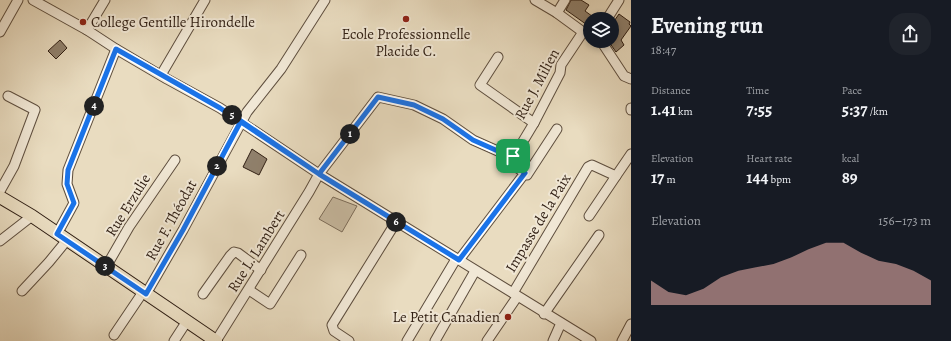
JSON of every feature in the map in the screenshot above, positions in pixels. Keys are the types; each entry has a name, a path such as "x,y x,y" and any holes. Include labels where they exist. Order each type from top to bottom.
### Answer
{"main road":[{"path":"0,197 32,216 216,341"}],"street":[{"path":"0,32 18,0"},
{"path":"33,0 220,108 319,174 544,314 591,341"},
{"path":"86,30 105,0"},
{"path":"161,75 205,0"},
{"name":"Rue F. Théodat","path":"114,335 145,293 183,230 241,121 281,69 325,0"},
{"path":"535,0 583,30"},
{"path":"557,13 565,0"},
{"path":"611,12 619,0"},
{"name":"Rue J. Milien","path":"513,156 534,123 560,73 561,65 583,36"},
{"path":"605,48 624,76 631,80"},
{"path":"22,291 49,262 62,237 74,203 67,184 68,170 116,49"},
{"path":"498,57 480,85 534,123"},
{"path":"0,192 14,166 35,110 8,96"},
{"name":"Rue L. Lambert","path":"216,341 319,174 378,97 414,105 443,119 473,140 513,156"},
{"path":"407,341 457,260 525,173 527,175 557,129"},
{"path":"589,216 631,154"},
{"path":"513,156 510,163 525,173"},
{"name":"Rue Erzulie","path":"106,267 129,227 175,160"},
{"name":"Impasse de la Paix","path":"487,341 588,167 592,165 616,176"},
{"path":"0,241 32,216"},
{"path":"349,341 334,332 332,325 396,222"},
{"path":"544,314 599,235"},
{"path":"203,294 232,254 238,252 261,270"},
{"path":"248,290 270,304 301,255"},
{"path":"435,341 475,271"},
{"path":"174,341 187,321"},
{"path":"553,341 561,323"},
{"path":"622,341 631,324"}],"shaded area":[{"path":"333,197 357,206 342,232 319,219"}],"building":[{"path":"571,0 581,0 589,5 585,11 586,12 583,12 583,22 566,10"},
{"path":"619,14 630,22 629,24 631,26 621,40 624,45 616,52 613,48 619,48"},
{"path":"60,40 67,48 56,59 48,51"},
{"path":"252,149 267,159 259,175 243,167"}],"place":[{"name":"Ecole Professionnelle Placide C.","path":"406,19"},
{"name":"College Gentille Hirondelle","path":"83,22"},
{"name":"Le Petit Canadien","path":"508,317"}],"route":[{"path":"513,156 473,140 443,119 414,105 378,97 319,174 241,121 183,230 146,294 57,234 74,203 67,184 68,170 116,49 220,108 241,121 280,148 319,174 459,260 525,173 510,163 513,156"}]}
